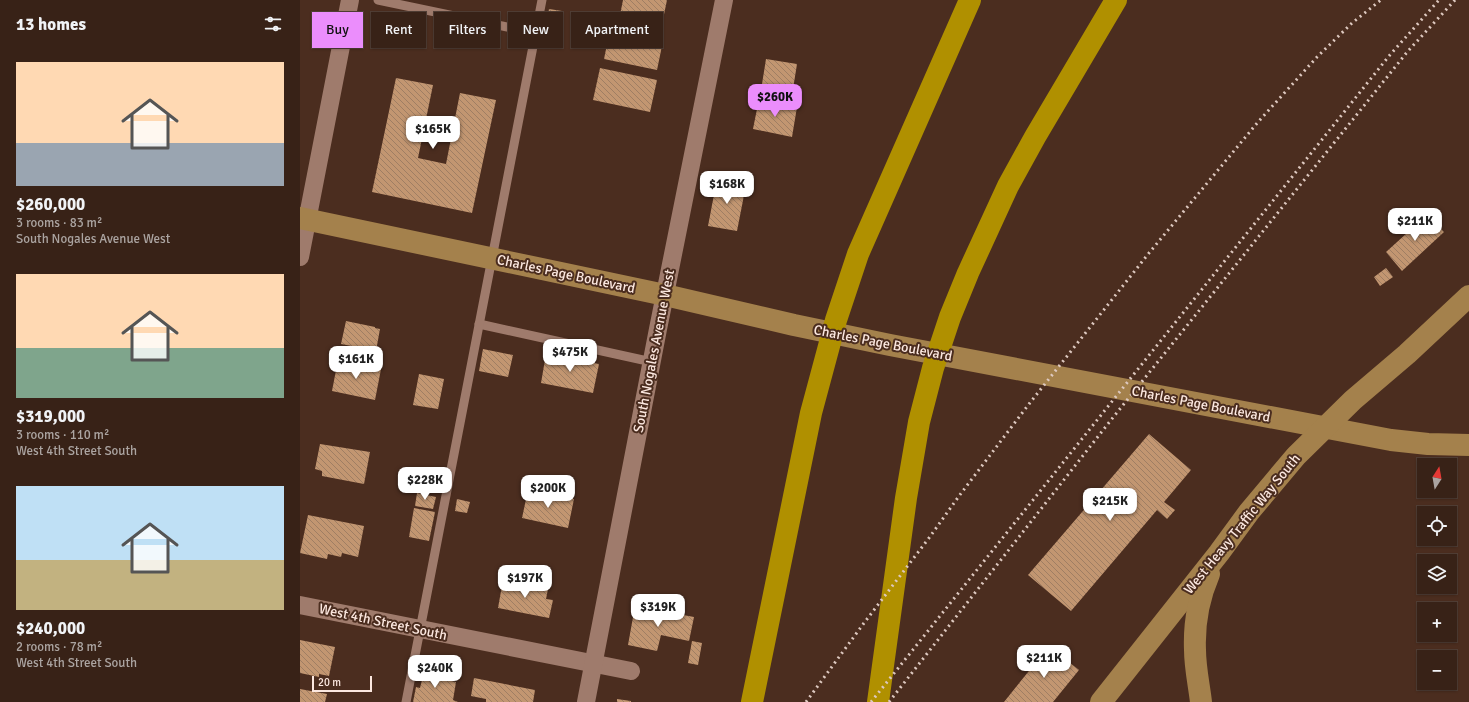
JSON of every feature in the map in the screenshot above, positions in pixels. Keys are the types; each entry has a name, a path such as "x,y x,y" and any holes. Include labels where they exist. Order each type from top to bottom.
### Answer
{"highway":[{"path":"752,702 811,413 836,320 858,254 970,0"},
{"path":"878,702 906,498 919,422 933,368 950,317 968,273 1008,186 1035,137 1116,0"}],"main road":[{"name":"Charles Page Boulevard","path":"304,219 665,295 794,325 987,363 1410,443 1469,445"},
{"name":"West Heavy Traffic Way South","path":"1102,702 1219,553 1249,512 1296,456 1353,400 1407,354 1469,296"},
{"path":"1201,702 1195,650 1196,627 1205,585 1219,553"}],"street":[{"path":"300,257 304,219 350,0"},
{"name":"South Nogales Avenue West","path":"586,702 724,0"},
{"name":"West 4th Street South","path":"300,605 594,665 631,671"}],"lane":[{"path":"378,0 508,27"},
{"path":"540,12 542,0"},
{"path":"406,702 533,48"},
{"path":"479,324 652,362"}],"building":[{"path":"623,0 667,0 663,19 663,12 621,12"},
{"path":"549,9 562,11 562,12 548,12"},
{"path":"606,48 662,48 657,70 604,59"},
{"path":"766,59 797,64 793,89 762,84"},
{"path":"600,68 657,80 650,112 593,100"},
{"path":"396,78 433,85 418,158 446,164 460,93 496,100 472,213 372,192"},
{"path":"759,99 797,107 792,137 753,129"},
{"path":"717,179 746,185 737,231 708,226"},
{"path":"1428,214 1444,232 1402,271 1386,252"},
{"path":"1386,268 1393,277 1380,286 1374,277"},
{"path":"346,321 380,329 376,351 373,350 373,352 362,348 341,344"},
{"path":"483,349 513,355 508,377 479,371"},
{"path":"546,354 599,364 593,393 541,383"},
{"path":"338,360 381,369 375,400 332,391"},
{"path":"419,374 444,379 438,409 413,405"},
{"path":"1149,434 1191,470 1164,502 1175,510 1167,519 1157,510 1071,611 1028,575"},
{"path":"320,444 370,452 364,484 322,476 322,471 315,469"},
{"path":"528,490 574,499 568,528 522,518"},
{"path":"417,493 436,497 433,509 415,506"},
{"path":"457,499 470,502 467,513 455,511"},
{"path":"414,508 435,512 429,541 409,537"},
{"path":"308,515 364,526 358,557 342,553 341,557 328,554 327,559 300,553"},
{"path":"503,580 548,589 546,599 553,600 549,618 498,608"},
{"path":"635,606 694,617 689,641 661,635 657,651 628,645"},
{"path":"300,640 335,647 329,676 319,674 319,677 300,673"},
{"path":"692,641 702,643 698,665 688,663"},
{"path":"1049,646 1079,670 1053,702 1004,702"},
{"path":"426,669 443,673 442,679 456,682 453,700 458,702 413,702 416,687 420,688"},
{"path":"474,678 535,690 533,702 486,702 486,699 471,696"},
{"path":"300,689 327,694 325,702 300,702"},
{"path":"617,699 631,701 631,702 617,702"}],"railway":[{"path":"806,702 1029,404 1149,253 1258,122 1317,57 1352,23 1381,0"},
{"path":"871,702 1389,56 1439,0"},
{"path":"889,702 1111,420 1408,51 1455,0"}]}
